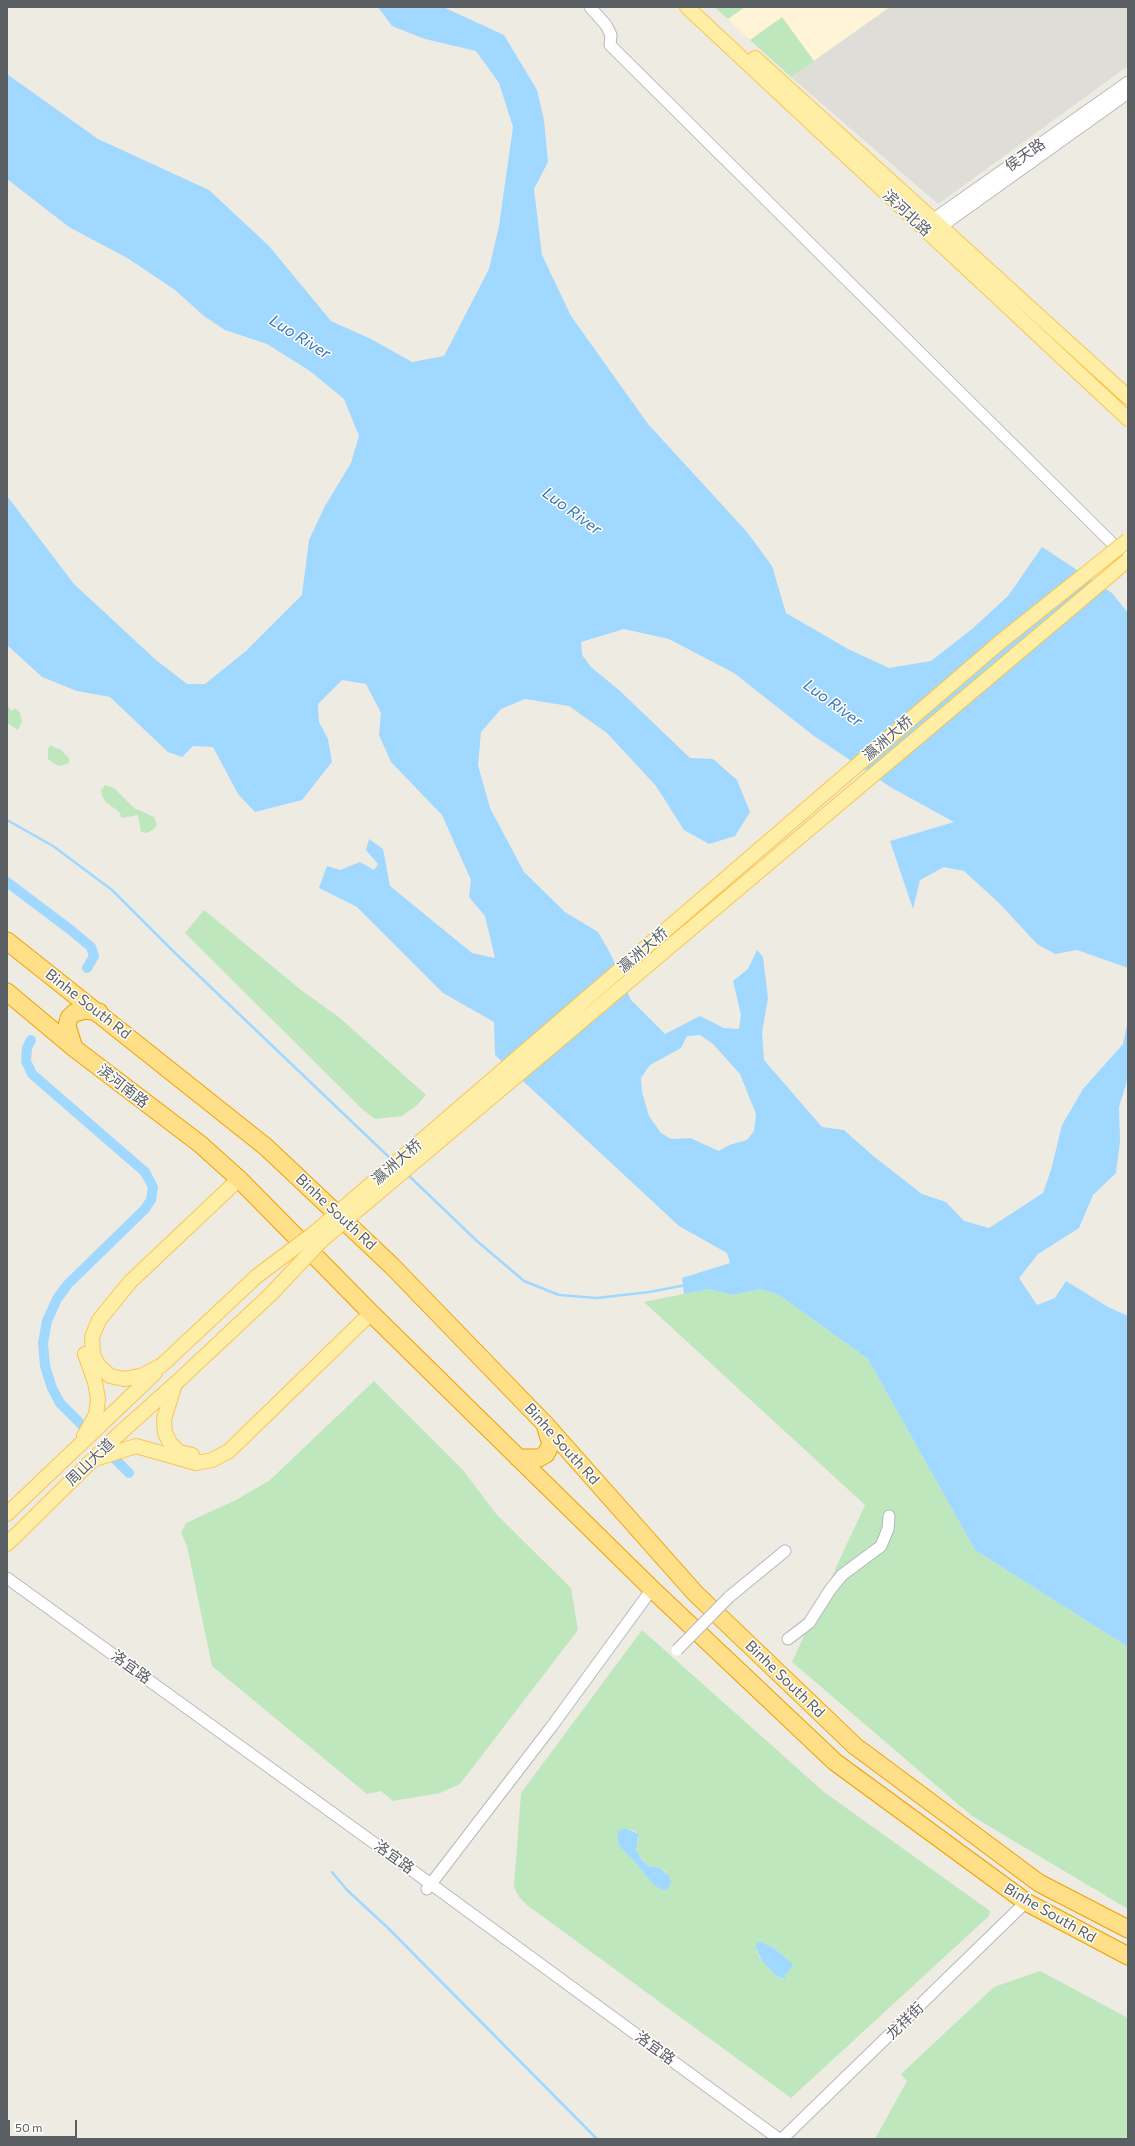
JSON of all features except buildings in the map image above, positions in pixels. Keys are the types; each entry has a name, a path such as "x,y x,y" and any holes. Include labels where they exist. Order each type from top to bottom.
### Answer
{"highway":[{"name":"Binhe South Rd","path":"7,941 99,1012 266,1147 392,1266 545,1424 695,1593 855,1746 1039,1882 1128,1929"},
{"name":"滨河南路","path":"7,992 74,1048 200,1144 239,1179"},
{"path":"74,1048 67,1026 69,1018 74,1013 85,1010 99,1012"},
{"name":"Binhe South Rd","path":"239,1179 371,1313 518,1458 652,1589 835,1762 1026,1902 1128,1956"},
{"path":"518,1458 539,1458 546,1454 551,1444 545,1424"}],"main road":[{"name":"滨河北路","path":"687,7 931,227 1128,397"},
{"name":"滨河北路","path":"699,7 931,227 1128,419"},
{"name":"瀛洲大桥","path":"162,1365 257,1276 325,1224 999,643 1128,540"},
{"name":"瀛洲大桥","path":"176,1383 271,1294 321,1241 1128,560"},
{"path":"77,1447 96,1415 98,1399 95,1382 84,1353 83,1344 86,1331 97,1310 114,1294 130,1282 239,1179"},
{"path":"130,1282 99,1320 92,1337 93,1355 99,1366 110,1376 124,1378 141,1376 162,1365"},
{"path":"92,1460 136,1446 196,1463 212,1460 229,1451 246,1432 371,1313"},
{"name":"周山大道","path":"7,1514 162,1365"},
{"path":"176,1383 164,1419 165,1433 170,1443 179,1452 190,1455 204,1454 216,1450 246,1432"},
{"name":"周山大道","path":"7,1544 92,1460 176,1383"}],"street":[{"path":"590,7 606,25 611,35 610,44 1128,560"},
{"name":"侯天路","path":"931,227 1128,82"},
{"name":"侯天路","path":"931,227 1128,92"},
{"path":"788,1638 809,1623 830,1590 842,1575 881,1546 888,1529 889,1516"},
{"path":"677,1650 729,1597 785,1551"},
{"name":"洛宜路","path":"7,1578 429,1887 768,2139"},
{"name":"洛宜路","path":"7,1586 779,2139"},
{"path":"429,1887 552,1726 652,1589"},
{"name":"龙祥街","path":"782,2139 1026,1902"}],"shaded area":[{"path":"714,7 890,7 791,77"},
{"path":"890,7 1128,7 1128,66 938,204 791,77"}],"green space":[{"path":"714,7 745,7 728,19"},
{"path":"782,17 814,61 791,77 750,40"},
{"path":"7,704 11,711 15,708 20,713 22,721 18,730 7,723"},
{"path":"50,745 61,750 69,758 69,763 59,766 48,759 48,749"},
{"path":"105,785 114,788 134,808 154,817 157,825 154,829 147,833 141,832 138,815 122,818 119,812 106,802 102,796 101,790"},
{"path":"204,910 301,990 340,1018 426,1095 417,1105 402,1116 375,1119 362,1109 185,933"},
{"path":"708,1289 733,1295 760,1289 779,1295 868,1359 975,1550 1128,1647 1128,1909 972,1816 792,1662 865,1505 644,1302"},
{"path":"374,1381 462,1469 497,1515 571,1588 578,1630 460,1784 440,1793 393,1801 381,1791 367,1794 212,1666 187,1546 181,1533 186,1523 236,1500 270,1480"},
{"path":"642,1630 824,1792 990,1911 989,1916 791,2098 527,1905 519,1897 514,1887 521,1793","holes":["625,1828 637,1832 639,1839 636,1847 638,1855 649,1866 660,1868 666,1872 671,1883 653,1884 619,1846 617,1836","762,1942 775,1949 791,1963 792,1967 787,1971 784,1979 777,1976 760,1959 757,1951"]},
{"path":"1040,1971 1128,2018 1128,2139 875,2139 907,2081 901,2074 994,1987"}],"water":[{"name":"Luo River","path":"378,7 443,7 504,35 537,90 544,120 548,162 534,189 542,255 571,316 648,424 747,532 772,566 786,613 848,649 889,668 931,661 972,629 1008,596 1042,547 1112,593 1128,613 1128,968 1077,950 1055,954 1037,944 999,903 964,871 944,867 920,880 913,909 890,841 954,822 892,788 814,736 734,673 669,639 624,629 581,642 582,655 591,667 620,691 690,758 713,759 737,780 750,812 735,836 709,844 684,830 656,786 607,733 569,706 525,699 501,709 481,732 478,765 490,808 524,872 565,912 598,932 610,953 631,1000 665,1034 700,1016 724,1028 739,1029 741,1015 733,981 748,969 757,950 763,957 768,998 762,1033 764,1060 822,1127 844,1130 872,1155 922,1194 946,1202 964,1221 989,1228 1043,1193 1051,1170 1062,1125 1083,1089 1123,1044 1128,1020 1128,1078 1119,1107 1120,1142 1116,1173 1093,1195 1079,1228 1038,1254 1019,1278 1037,1305 1055,1298 1066,1281 1108,1307 1128,1316 1128,1647 975,1550 868,1359 779,1295 760,1289 733,1295 708,1289 684,1294 682,1278 730,1263 727,1253 679,1226 495,1055 494,1022 443,993 357,907 319,888 327,866 340,870 360,862 374,870 378,864 366,850 369,839 383,849 390,886 472,953 495,958 485,916 469,897 471,880 442,815 391,762 379,735 381,713 366,684 342,680 318,704 319,722 328,739 332,762 302,800 255,812 238,794 213,747 193,746 182,757 168,752 110,697 77,691 42,677 7,645 7,496 74,584 156,660 187,684 205,684 246,651 302,595 309,540 325,506 351,463 359,436 344,399 310,371 267,344 225,330 204,316 175,290 129,259 69,227 7,179 7,74 98,139 209,190 269,246 331,321 371,339 412,362 444,356 489,269 499,226 513,127 499,83 476,51 425,39 392,26","holes":["700,1035 713,1044 740,1074 756,1114 754,1131 747,1140 729,1145 719,1151 690,1138 671,1139 661,1133 649,1116 642,1092 641,1078 650,1065 681,1048 687,1036"]},
{"path":"625,1828 639,1834 636,1850 642,1860 649,1866 660,1868 669,1876 671,1883 667,1890 662,1890 653,1884 619,1846 617,1836 618,1831"},
{"path":"762,1942 775,1949 793,1964 785,1975 785,1979 777,1976 761,1960 756,1947 757,1943"}],"waterway":[{"path":"7,820 53,846 112,890 174,952 392,1160"},
{"path":"7,882 91,947 94,956 87,968"},
{"path":"31,1040 27,1048 26,1061 32,1074 145,1172 153,1187 151,1200 145,1209 68,1284 57,1299 47,1321 43,1343 45,1366 52,1388 60,1403 84,1427"},
{"path":"408,1175 477,1241 524,1281 559,1295 597,1298 649,1292 686,1285"},
{"path":"114,1458 129,1473"},
{"path":"332,1872 347,1890 388,1928 597,2139"}]}
